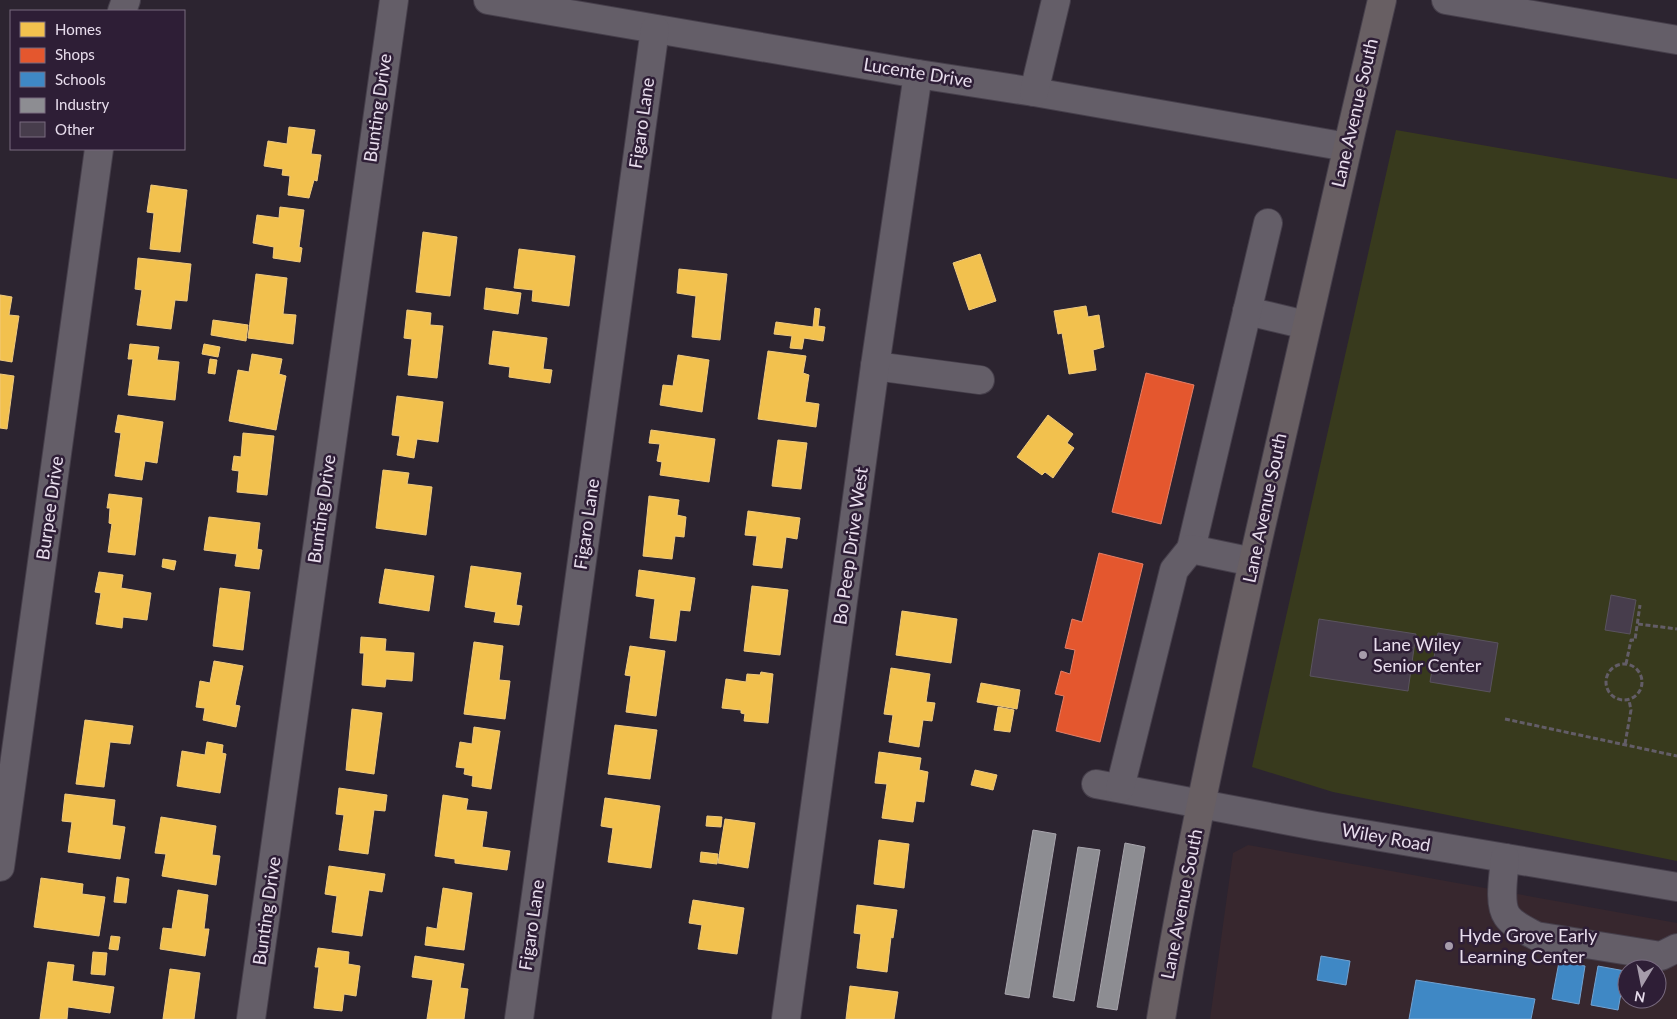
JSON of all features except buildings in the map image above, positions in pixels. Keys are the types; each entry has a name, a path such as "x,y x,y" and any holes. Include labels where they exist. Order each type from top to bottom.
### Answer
{"main road":[{"name":"Lane Avenue South","path":"1161,1019 1228,670 1382,0"}],"street":[{"name":"Bunting Drive","path":"252,1019 394,0"},
{"name":"Lucente Drive","path":"488,0 1347,147"},
{"path":"1034,92 1056,0"},
{"path":"1446,0 1677,40"},
{"name":"Figaro Lane","path":"519,1019 655,28"},
{"name":"Bo Peep Drive West","path":"786,1019 918,74"},
{"name":"Burpee Drive","path":"0,867 100,150"},
{"path":"1254,562 1190,549 1268,223"},
{"path":"1247,311 1306,326"},
{"path":"876,366 980,380"},
{"name":"Wiley Road","path":"1190,549 1174,570 1108,786 1316,826 1677,887"},
{"path":"1505,858 1502,903 1507,916 1536,936 1661,956 1677,948"}],"path":[{"path":"1626,664 1631,640 1635,640 1640,605"},
{"path":"1638,624 1677,630"},
{"path":"1626,664 1637,670 1642,681 1639,692 1629,700 1617,699 1608,692 1605,681 1610,670 1615,666 1626,664"},
{"path":"1625,744 1631,710 1629,700"},
{"path":"1505,719 1677,756"}],"shaded area":[{"name":"Hyde Grove Early Learning Center","path":"1248,845 1677,923 1677,1019 1210,1019 1233,853"}],"green space":[{"path":"1396,130 1677,179 1677,861 1333,792 1252,767"}],"place":[{"name":"Lane Wiley Senior Center","path":"1363,655"},
{"name":"Hyde Grove Early Learning Center","path":"1449,946"}]}
